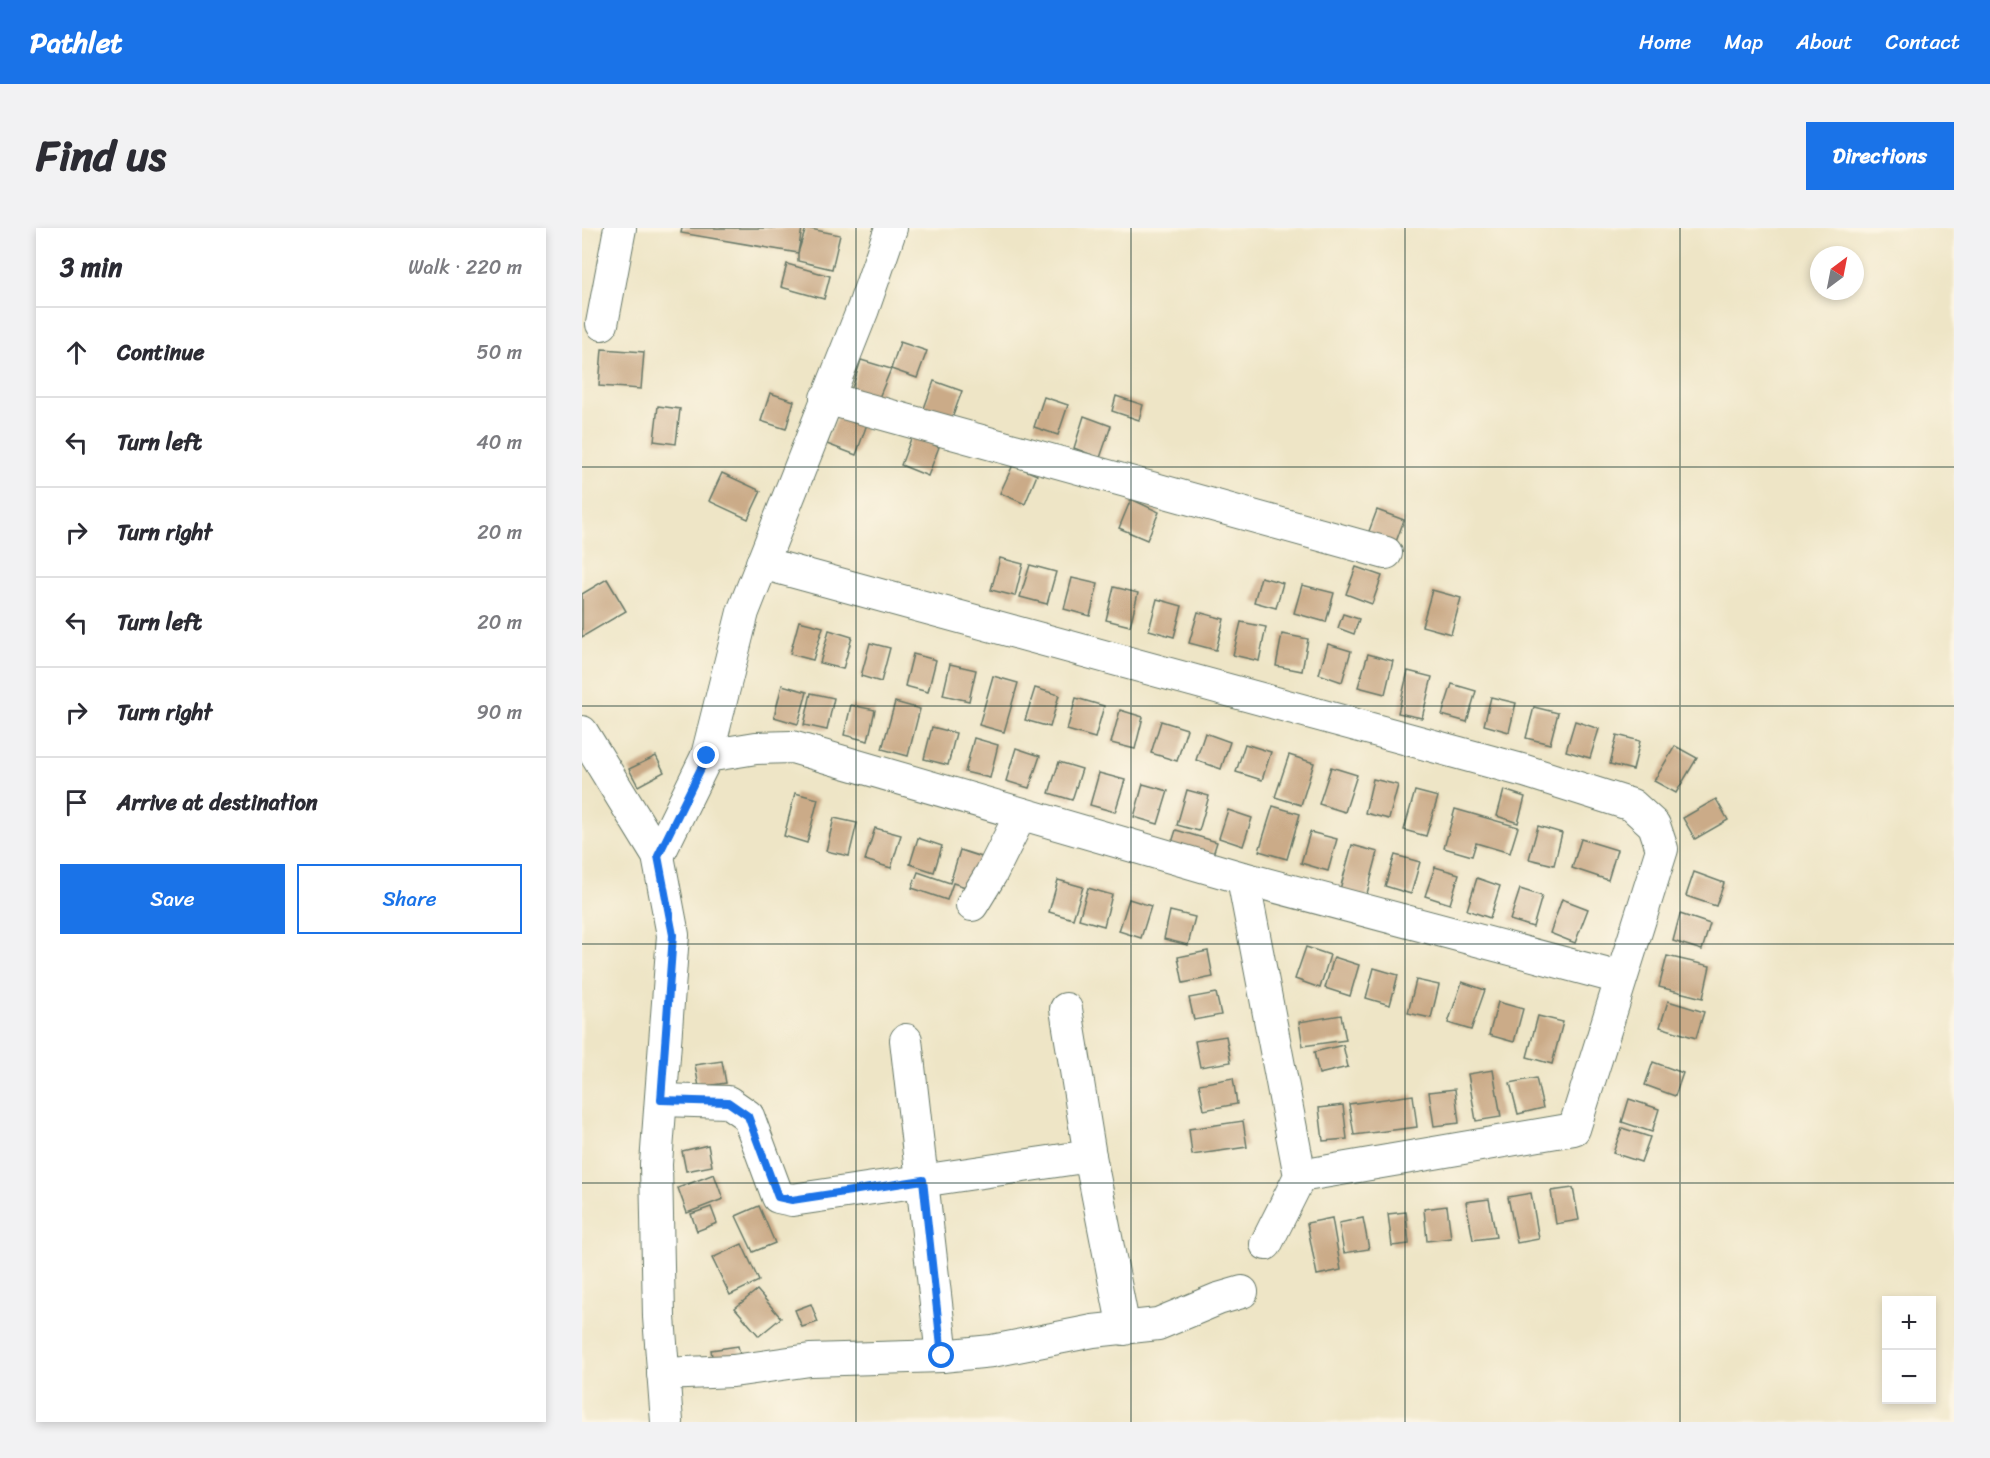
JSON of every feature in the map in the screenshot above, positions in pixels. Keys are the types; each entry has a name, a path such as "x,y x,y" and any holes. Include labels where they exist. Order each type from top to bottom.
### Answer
{"street":[{"path":"602,324 620,228"},
{"path":"658,856 707,756 743,612 862,309 891,228"},
{"path":"826,398 1386,553"},
{"path":"762,563 1525,771 1632,805 1654,825 1662,849 1574,1129 1300,1176"},
{"path":"582,732 658,856 673,935 657,1164 659,1317 667,1422"},
{"path":"707,756 756,748 792,747 1243,878 1620,978"},
{"path":"972,905 991,874 1021,813"},
{"path":"1243,878 1300,1176 1266,1244"},
{"path":"1066,1009 1090,1155 1124,1329"},
{"path":"906,1040 942,1356"},
{"path":"661,1100 728,1102 748,1116 778,1197 792,1200 1090,1155"},
{"path":"663,1374 733,1371 810,1360 942,1356 992,1351 1093,1331 1158,1324 1218,1299 1242,1292"}],"building":[{"path":"682,228 802,228 798,253 681,233"},
{"path":"806,228 840,235 832,269 798,261 798,253"},
{"path":"787,264 830,276 824,299 781,287"},
{"path":"900,342 927,351 917,378 891,369"},
{"path":"602,349 644,352 641,389 599,386"},
{"path":"861,360 891,369 878,400 851,391"},
{"path":"934,381 962,391 951,421 923,411"},
{"path":"770,393 794,401 786,429 761,421"},
{"path":"1116,396 1143,405 1139,420 1112,411"},
{"path":"1044,397 1068,405 1058,435 1034,427"},
{"path":"658,406 680,409 676,444 654,441"},
{"path":"839,413 867,424 856,455 827,444"},
{"path":"1084,416 1111,426 1100,458 1074,448"},
{"path":"912,436 939,447 928,476 901,465"},
{"path":"1013,465 1037,475 1025,504 1000,493"},
{"path":"722,473 761,491 748,519 709,501"},
{"path":"1131,499 1159,512 1147,540 1119,528"},
{"path":"1377,510 1404,520 1393,550 1366,539"},
{"path":"1000,558 1023,564 1015,596 991,590"},
{"path":"1030,565 1056,572 1047,604 1020,597"},
{"path":"1356,567 1382,576 1372,604 1346,594"},
{"path":"1261,577 1283,583 1276,608 1254,602"},
{"path":"1072,578 1098,584 1090,616 1064,609"},
{"path":"607,579 626,611 582,637 582,594"},
{"path":"1302,585 1334,593 1326,622 1294,613"},
{"path":"1114,587 1138,593 1130,626 1106,620"},
{"path":"1432,590 1461,598 1451,634 1422,626"},
{"path":"1157,599 1182,606 1174,637 1149,630"},
{"path":"1198,612 1224,619 1216,650 1189,643"},
{"path":"1343,614 1359,619 1354,634 1338,628"},
{"path":"799,621 823,627 813,660 790,654"},
{"path":"1241,622 1266,627 1259,661 1233,655"},
{"path":"829,630 852,637 843,669 820,663"},
{"path":"1282,634 1308,639 1302,671 1276,666"},
{"path":"870,643 890,648 881,682 861,676"},
{"path":"1328,644 1351,651 1342,682 1319,674"},
{"path":"913,654 936,660 928,692 905,686"},
{"path":"1368,654 1393,661 1385,694 1358,687"},
{"path":"950,664 976,670 969,701 943,695"},
{"path":"1408,671 1432,677 1422,718 1398,713"},
{"path":"993,676 1018,683 1004,732 979,725"},
{"path":"1452,684 1476,691 1467,722 1442,715"},
{"path":"782,685 807,692 798,724 774,717"},
{"path":"1035,688 1059,695 1050,727 1025,720"},
{"path":"811,693 834,698 827,730 804,725"},
{"path":"1491,697 1516,703 1509,732 1484,725"},
{"path":"1076,698 1104,706 1095,738 1067,730"},
{"path":"895,702 920,709 908,756 882,749"},
{"path":"851,705 875,710 868,741 844,735"},
{"path":"1534,707 1558,713 1550,744 1526,738"},
{"path":"1120,710 1143,717 1135,749 1111,743"},
{"path":"1161,721 1187,729 1177,761 1151,753"},
{"path":"1575,721 1599,729 1590,758 1566,751"},
{"path":"932,727 956,733 948,765 924,759"},
{"path":"1205,733 1230,742 1221,769 1196,760"},
{"path":"1617,735 1640,741 1633,770 1610,764"},
{"path":"974,738 998,745 990,778 965,772"},
{"path":"1245,744 1271,752 1262,780 1236,772"},
{"path":"1675,746 1697,758 1676,793 1654,781"},
{"path":"1016,748 1040,756 1029,788 1006,781"},
{"path":"1289,755 1314,763 1301,805 1275,797"},
{"path":"656,756 664,772 638,786 629,769"},
{"path":"1059,762 1082,769 1072,800 1049,793"},
{"path":"1331,767 1357,775 1345,812 1319,804"},
{"path":"1099,773 1125,780 1115,812 1090,805"},
{"path":"1373,779 1398,785 1389,819 1365,813"},
{"path":"1143,784 1168,791 1158,824 1134,817"},
{"path":"1187,790 1209,796 1199,831 1177,825"},
{"path":"1504,790 1525,797 1518,823 1497,816"},
{"path":"1415,791 1438,797 1426,836 1404,830"},
{"path":"795,793 818,799 807,843 784,836"},
{"path":"1716,799 1728,820 1695,839 1683,818"},
{"path":"1273,806 1300,814 1287,859 1259,851"},
{"path":"1455,809 1518,827 1510,853 1476,843 1472,856 1444,848"},
{"path":"1228,810 1252,818 1243,846 1219,838"},
{"path":"834,818 857,823 849,856 826,851"},
{"path":"1538,826 1562,833 1554,865 1529,859"},
{"path":"875,828 901,835 891,868 865,860"},
{"path":"1176,830 1217,842 1211,861 1170,849"},
{"path":"1310,832 1337,839 1328,871 1301,863"},
{"path":"918,838 942,846 934,872 910,864"},
{"path":"1581,839 1617,850 1608,880 1572,868"},
{"path":"1352,845 1378,852 1365,901 1339,893"},
{"path":"960,850 985,858 975,890 953,883 947,900 912,888 918,872 950,883"},
{"path":"1395,855 1420,862 1411,894 1385,886"},
{"path":"1435,867 1459,874 1450,904 1425,896"},
{"path":"1694,872 1724,883 1716,906 1686,896"},
{"path":"1477,878 1500,886 1490,918 1467,910"},
{"path":"1058,880 1083,887 1073,919 1049,912"},
{"path":"1088,888 1112,895 1104,926 1079,919"},
{"path":"1520,889 1542,896 1533,927 1510,920"},
{"path":"1129,899 1151,906 1141,938 1119,931"},
{"path":"1562,899 1588,909 1575,943 1550,933"},
{"path":"1170,911 1195,917 1188,945 1164,939"},
{"path":"1680,914 1710,924 1702,950 1673,941"},
{"path":"1306,947 1330,955 1320,988 1295,979"},
{"path":"1208,951 1213,977 1183,983 1178,957"},
{"path":"1667,956 1710,966 1703,998 1659,987"},
{"path":"1334,957 1359,965 1350,996 1325,988"},
{"path":"1374,968 1398,975 1390,1005 1366,998"},
{"path":"1416,980 1439,985 1431,1018 1408,1013"},
{"path":"1462,982 1485,990 1471,1030 1448,1023"},
{"path":"1216,993 1221,1015 1194,1020 1189,998"},
{"path":"1668,1001 1704,1012 1696,1038 1660,1027"},
{"path":"1498,1002 1523,1009 1514,1042 1489,1035"},
{"path":"1341,1015 1346,1040 1303,1046 1299,1022"},
{"path":"1538,1016 1563,1022 1552,1064 1527,1057"},
{"path":"1226,1036 1231,1062 1200,1067 1195,1041"},
{"path":"1343,1045 1348,1067 1319,1074 1314,1052"},
{"path":"722,1061 726,1083 699,1087 695,1065"},
{"path":"1653,1062 1683,1073 1675,1096 1645,1085"},
{"path":"1493,1070 1501,1117 1476,1121 1468,1074"},
{"path":"1233,1078 1237,1104 1204,1110 1199,1084"},
{"path":"1536,1078 1543,1108 1518,1114 1510,1083"},
{"path":"1455,1089 1459,1123 1434,1126 1429,1092"},
{"path":"1413,1095 1417,1127 1354,1135 1349,1104"},
{"path":"1629,1099 1659,1109 1652,1132 1622,1122"},
{"path":"1343,1105 1347,1139 1323,1141 1319,1108"},
{"path":"1243,1121 1247,1147 1192,1155 1189,1129"},
{"path":"1622,1128 1650,1137 1641,1162 1613,1153"},
{"path":"708,1145 712,1166 686,1171 682,1151"},
{"path":"714,1174 723,1199 687,1213 678,1188"},
{"path":"1573,1188 1579,1220 1556,1224 1551,1191"},
{"path":"1531,1193 1539,1239 1517,1243 1508,1197"},
{"path":"1489,1199 1496,1237 1473,1240 1466,1202"},
{"path":"759,1206 775,1243 753,1252 736,1216"},
{"path":"1447,1206 1451,1238 1427,1241 1424,1209"},
{"path":"711,1207 717,1223 697,1231 691,1214"},
{"path":"1406,1212 1409,1244 1392,1246 1388,1214"},
{"path":"1332,1218 1341,1270 1317,1275 1307,1223"},
{"path":"1363,1218 1369,1249 1344,1253 1339,1223"},
{"path":"742,1244 759,1281 730,1295 712,1258"},
{"path":"757,1290 781,1318 759,1336 735,1308"},
{"path":"811,1304 818,1322 802,1327 795,1310"},
{"path":"738,1346 741,1359 713,1363 711,1350"}],"route":[{"path":"707,756 658,856 673,935 661,1100 728,1102 739,1108 748,1116 778,1197 792,1200 923,1180 942,1356"}]}
